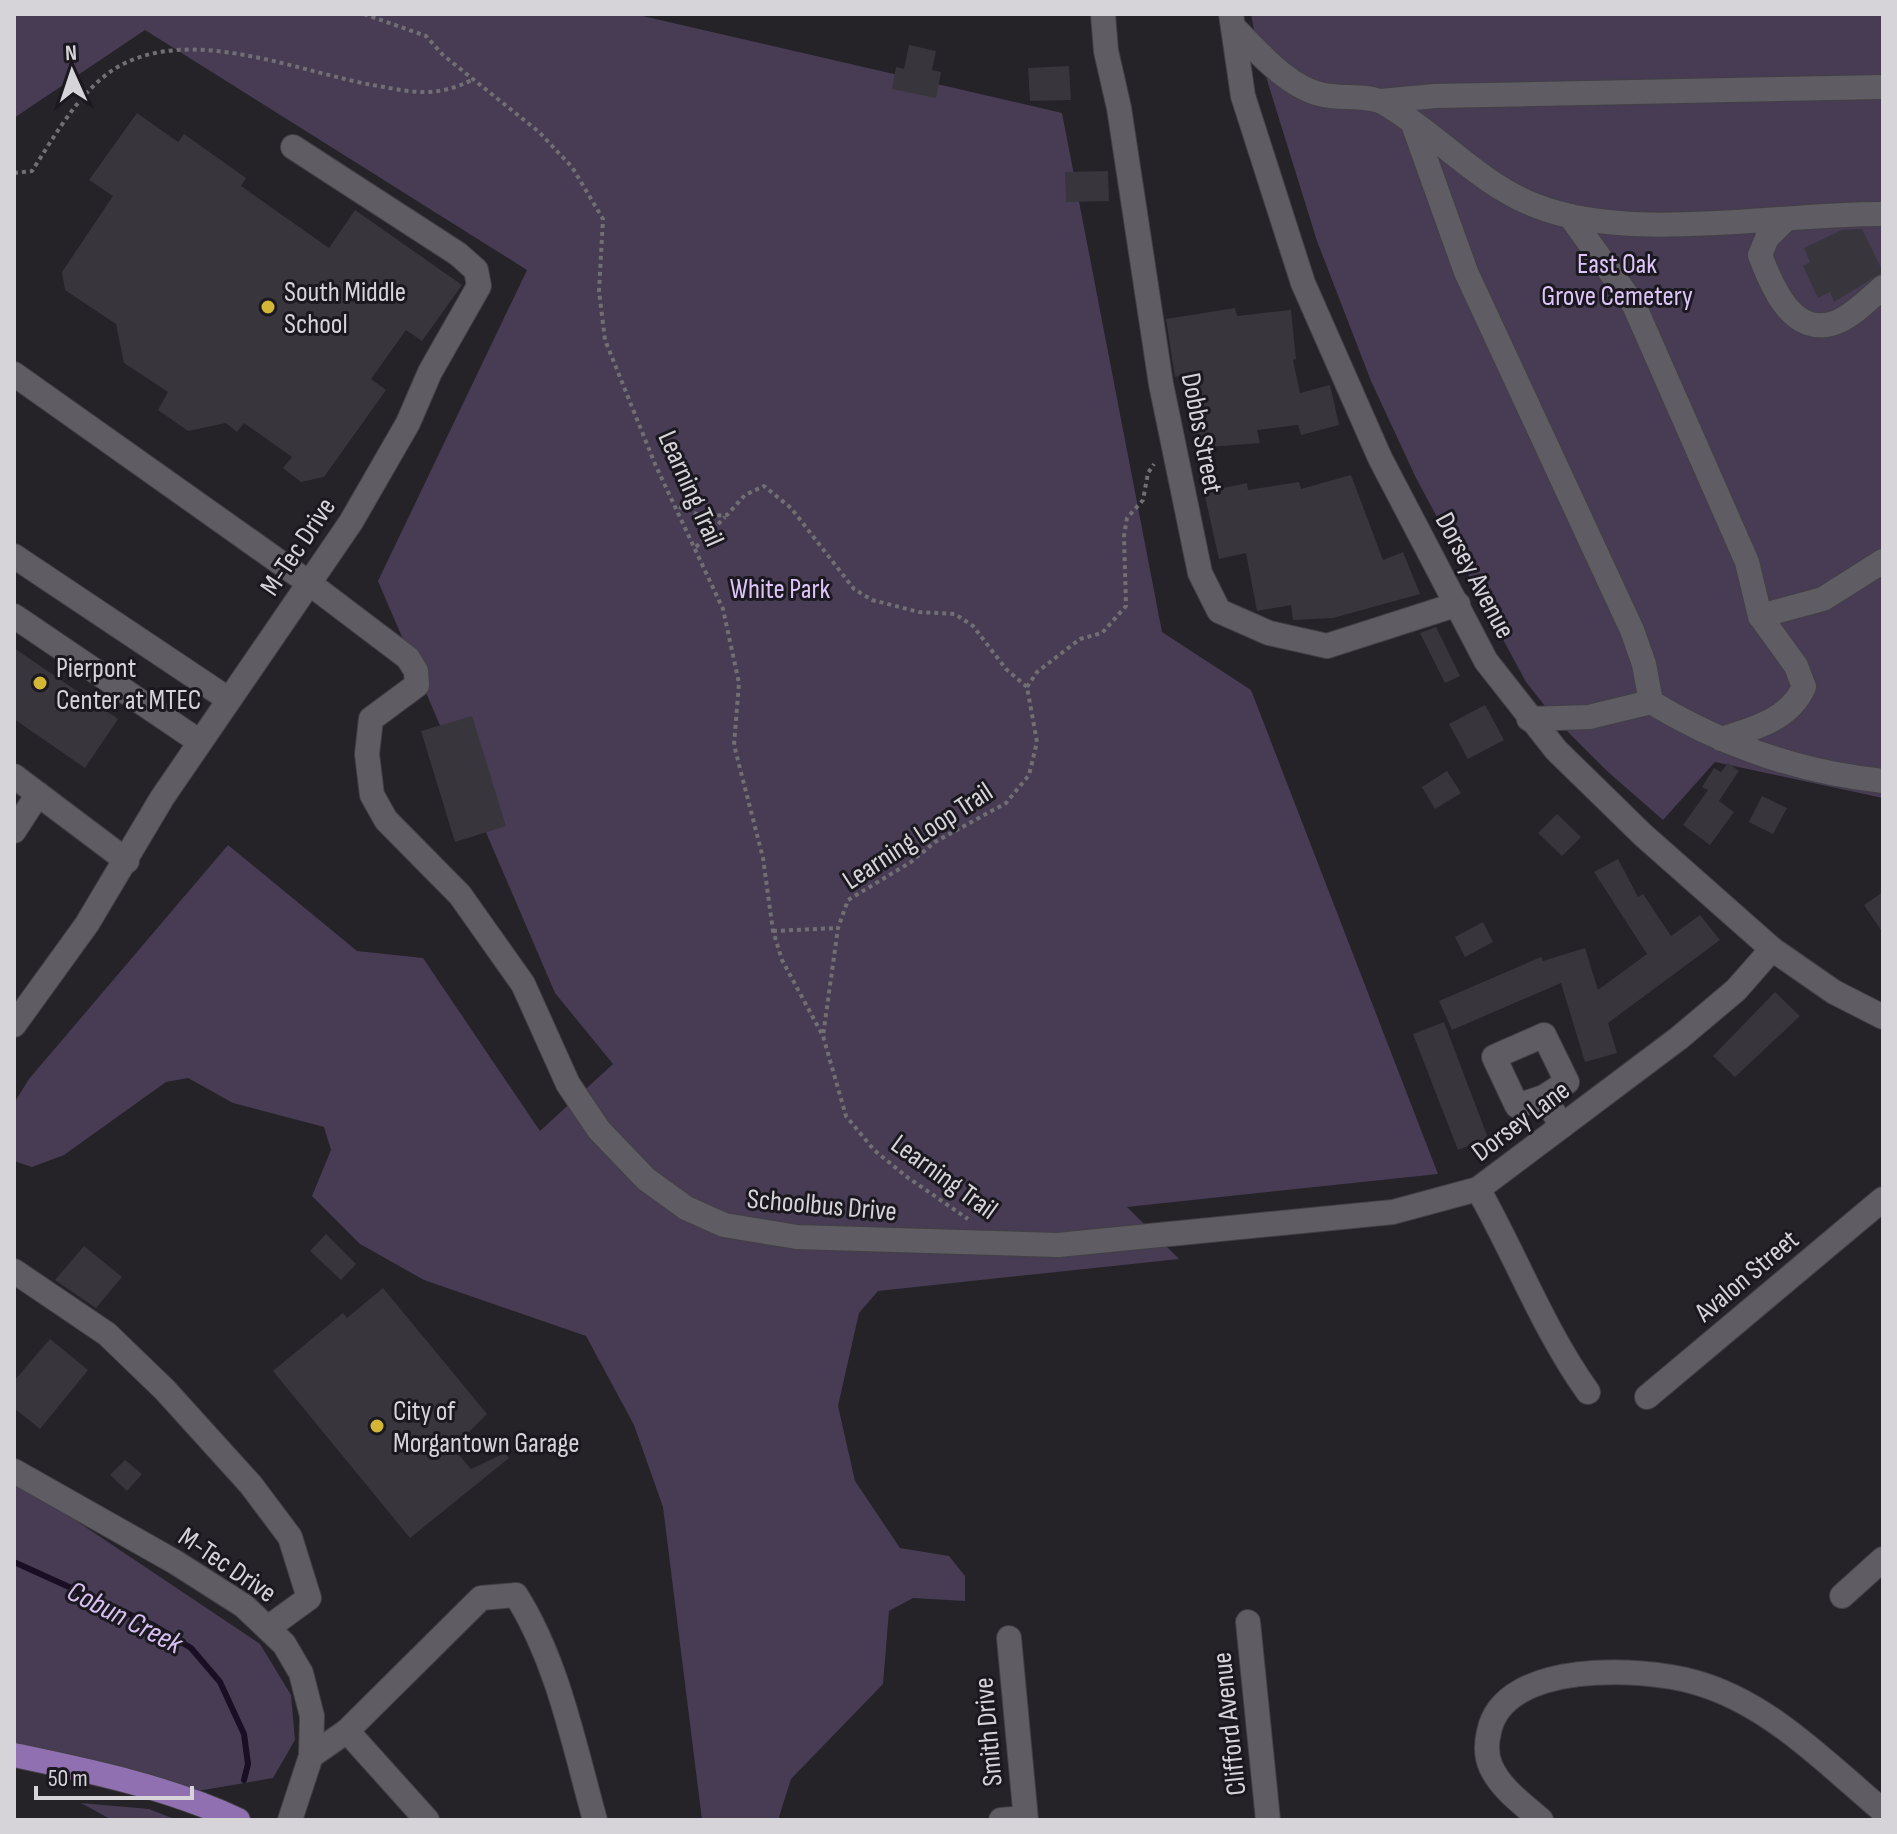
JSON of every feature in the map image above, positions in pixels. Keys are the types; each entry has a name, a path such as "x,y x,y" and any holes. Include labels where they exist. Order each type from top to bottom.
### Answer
{"main road":[{"path":"14,1755 105,1775 174,1795 238,1820"}],"street":[{"name":"Dobbs Street","path":"1103,14 1106,51 1119,108 1173,439 1200,573 1219,611 1269,633 1327,646 1458,604"},
{"path":"1232,20 1290,79 1321,95 1381,101 1435,96 1883,87"},
{"name":"Dorsey Avenue","path":"1232,20 1243,96 1303,283 1380,458 1486,661 1529,719 1595,791 1772,949 1834,992 1883,1017"},
{"path":"1381,101 1510,192 1533,205 1570,216 1631,223 1879,218"},
{"path":"1413,124 1466,272 1632,630 1644,664 1651,702"},
{"name":"M-Tec Drive","path":"14,1025 127,861 228,699 351,522 401,435 430,372 479,286 476,270 458,254 293,147"},
{"path":"1570,216 1634,305 1747,562 1760,616 1796,666 1804,687 1788,707 1760,729 1721,739"},
{"path":"1760,255 1767,238 1786,219"},
{"path":"1706,222 1734,233 1760,255 1775,296 1802,321 1835,323 1883,287"},
{"path":"14,374 309,583"},
{"path":"14,556 228,699"},
{"path":"1760,616 1823,599 1883,561"},
{"name":"Schoolbus Drive","path":"309,583 386,639 408,658 416,671 417,685 371,719 367,745 372,795 386,820 460,895 490,935 523,984 568,1084 599,1130 646,1179 686,1208 724,1225 797,1237 1003,1243 1109,1242 1231,1226 1393,1212 1478,1189"},
{"path":"14,616 200,742"},
{"path":"1529,719 1589,717 1651,702 1721,739 1768,756 1814,771 1883,781"},
{"path":"1760,729 1768,756"},
{"path":"14,776 127,861"},
{"path":"14,831 38,794"},
{"name":"Dorsey Lane","path":"1588,1392 1547,1330 1508,1243 1478,1189 1736,990 1772,949"},
{"path":"1544,1097 1562,1126"},
{"name":"Avalon Street","path":"1647,1397 1883,1199"},
{"path":"14,1271 107,1334 146,1371 251,1485 290,1537 309,1598 269,1627"},
{"name":"M-Tec Drive","path":"14,1471 175,1562 244,1606 269,1627 301,1673 312,1716 311,1756 290,1820"},
{"path":"1842,1596 1883,1559"},
{"path":"311,1756 347,1731 481,1598 516,1595 532,1620 553,1672 595,1820"},
{"name":"Clifford Avenue","path":"1248,1622 1268,1820"},
{"name":"Smith Drive","path":"1009,1638 1026,1819"},
{"path":"1541,1820 1509,1792 1491,1767 1486,1746 1491,1723 1505,1702 1550,1679 1620,1672 1672,1677 1730,1695 1764,1714 1883,1811"},
{"path":"347,1731 427,1820"},
{"path":"1001,1820 1026,1819"}],"path":[{"name":"Learning Trail","path":"364,14 426,36 472,80 539,132 572,167 603,219 599,291 605,340 655,464 723,609 739,683 734,745 763,858 773,931 782,960 823,1036 846,1116 874,1150 969,1220"},
{"path":"14,173 32,171 89,93 116,68 141,58 206,49 239,53 347,81 411,93 447,92 472,80"},
{"path":"696,547 745,495 764,486 791,508 854,589 872,600 919,612 955,614 973,626 1006,669 1027,687 1037,672 1080,639 1102,633 1126,606 1124,536 1127,518 1143,500 1148,473 1173,439"},
{"path":"677,506 702,516 727,515"},
{"name":"Learning Loop Trail","path":"823,1036 838,928 848,900 911,862 935,842 1006,803 1029,775 1037,742 1027,687"},
{"path":"773,931 838,928"}],"green space":[{"name":"White Park","path":"14,14 634,14 1062,113 1162,632 1251,690 1438,1174 1127,1207 1179,1259 878,1291 859,1313 838,1406 855,1481 900,1548 949,1556 965,1576 965,1601 913,1598 889,1611 883,1684 791,1779 778,1820 702,1820 663,1507 634,1425 586,1336 424,1280 360,1244 312,1196 331,1150 324,1127 233,1103 188,1078 166,1082 64,1155 32,1167 14,1161 14,1103 29,1079 228,845 357,951 423,958 540,1131 613,1064 555,993 378,581 527,270 145,30 14,118"},
{"name":"East Oak Grove Cemetery","path":"1251,14 1883,14 1883,798 1715,762 1663,820 1607,771 1556,720 1526,682 1416,478 1371,381 1317,241 1258,51"},
{"path":"14,1479 260,1644 291,1695 295,1740 273,1778 174,1795 14,1749"},
{"path":"81,1803 149,1809 177,1820 112,1820"}],"building":[{"path":"909,45 936,51 932,70 941,72 936,98 892,89 896,67 904,69"},
{"path":"1069,66 1071,100 1030,101 1028,68"},
{"name":"South Middle School","path":"137,113 178,142 184,134 246,178 241,186 329,248 355,210 462,285 422,341 406,330 371,379 386,390 324,477 301,482 283,468 292,457 244,423 237,432 226,423 188,431 158,410 168,392 124,363 116,324 65,290 62,272 113,196 89,180"},
{"path":"1108,171 1109,201 1066,202 1065,172"},
{"path":"1862,229 1883,272 1834,302 1830,292 1818,298 1803,266 1810,262 1804,248 1842,230"},
{"path":"1235,308 1237,316 1291,310 1296,359 1293,360 1300,393 1330,385 1339,425 1301,435 1298,425 1257,430 1260,443 1196,448 1186,375 1175,377 1166,319"},
{"path":"1351,475 1383,560 1403,552 1420,594 1333,618 1293,620 1291,605 1257,611 1246,553 1219,559 1204,492 1247,483 1248,490 1299,482 1301,489"},
{"path":"1436,627 1460,676 1445,683 1420,633"},
{"name":"Pierpont Center at MTEC","path":"14,648 118,719 85,768 14,719"},
{"path":"1485,705 1504,740 1468,759 1449,724"},
{"path":"472,716 506,826 455,842 421,731"},
{"path":"1728,763 1739,771 1719,801 1734,812 1710,845 1683,825 1708,790 1702,787 1714,768 1721,772"},
{"path":"1447,771 1461,793 1435,809 1422,787"},
{"path":"1762,796 1787,808 1773,834 1749,822"},
{"path":"1557,814 1581,837 1562,856 1538,833"},
{"path":"1618,859 1638,897 1643,894 1671,936 1700,915 1720,940 1608,1023 1617,1053 1585,1062 1561,983 1452,1030 1439,1001 1541,957 1543,961 1585,948 1598,990 1647,954 1594,872"},
{"path":"1883,892 1883,933 1864,905"},
{"path":"1483,922 1493,942 1465,957 1455,937"},
{"path":"1775,992 1800,1016 1735,1077 1713,1056"},
{"path":"1444,1022 1488,1138 1458,1150 1413,1034"},
{"path":"326,1234 356,1264 341,1280 310,1251"},
{"path":"84,1246 122,1277 96,1308 55,1280"},
{"name":"City of Morgantown Garage","path":"383,1288 487,1414 453,1448 471,1469 505,1453 509,1458 410,1538 273,1371 343,1313 347,1318"},
{"path":"50,1339 88,1370 40,1429 14,1408 14,1381"},
{"path":"125,1460 142,1474 127,1491 110,1475"}],"waterway":[{"name":"Cobun Creek","path":"14,1562 153,1625 191,1648 220,1682 244,1734 248,1764 244,1780"}],"place":[{"name":"South Middle School","path":"268,307"},
{"name":"Pierpont Center at MTEC","path":"40,683"},
{"name":"City of Morgantown Garage","path":"377,1426"}]}
